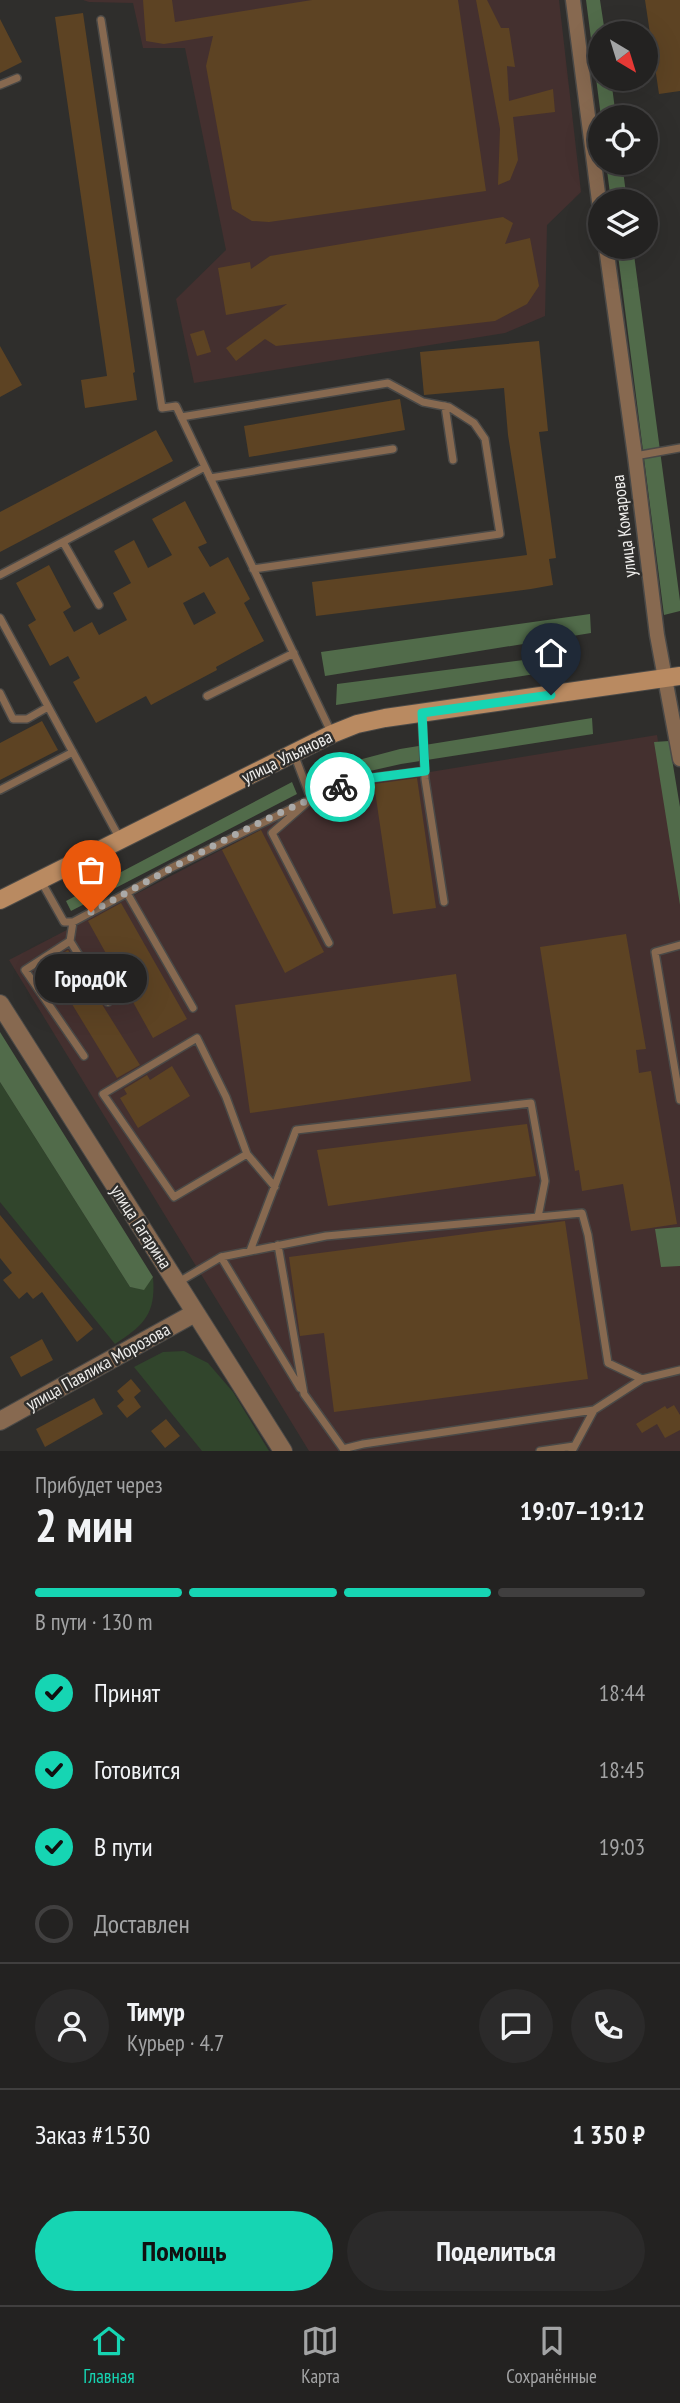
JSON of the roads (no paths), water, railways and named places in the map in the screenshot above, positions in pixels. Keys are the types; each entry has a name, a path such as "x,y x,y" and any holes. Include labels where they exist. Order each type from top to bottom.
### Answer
{"main road":[{"name":"улица Ульянова","path":"0,900 293,753 357,724 673,677"}],"street":[{"path":"573,0 597,189"},
{"name":"улица Комарова","path":"608,259 657,635 673,677 680,759"},
{"name":"улица Гагарина","path":"2,1009 283,1451"},
{"name":"улица Павлика Морозова","path":"0,1421 195,1313"}],"lane":[{"path":"101,20 162,408 176,406 332,734"},
{"path":"0,85 17,78"},
{"path":"181,417 388,383 423,402 445,406 474,423 485,439 500,534 253,569"},
{"path":"445,406 453,460"},
{"path":"635,456 680,448"},
{"path":"210,478 393,449"},
{"path":"0,575 205,467"},
{"path":"63,542 99,605"},
{"path":"0,618 121,839"},
{"path":"208,696 294,653"},
{"path":"0,693 13,719 27,719 48,707"},
{"path":"422,713 425,771 444,902"},
{"path":"0,790 73,752"},
{"path":"293,753 310,799"},
{"path":"40,880 64,922 73,922 171,868 310,799 356,780 425,771"},
{"path":"310,799 272,833 329,943"},
{"path":"127,893 193,1008"},
{"path":"73,922 70,941 108,1002"},
{"path":"70,941 25,970 84,1056"},
{"path":"680,945 655,952 680,1100"},
{"path":"247,1154 174,1197 103,1094 197,1038 226,1097 247,1154 275,1187"},
{"path":"250,1251 296,1130 531,1102 545,1181 538,1217"},
{"path":"177,1283 221,1257 326,1236 582,1213 588,1235 608,1363 642,1379"},
{"path":"278,1245 304,1394"},
{"path":"221,1257 304,1394 344,1450 363,1444 594,1410 642,1379 680,1370"},
{"path":"540,1451 573,1448 594,1410"}],"place":[{"name":"ГородОК","path":"91,912"}]}
